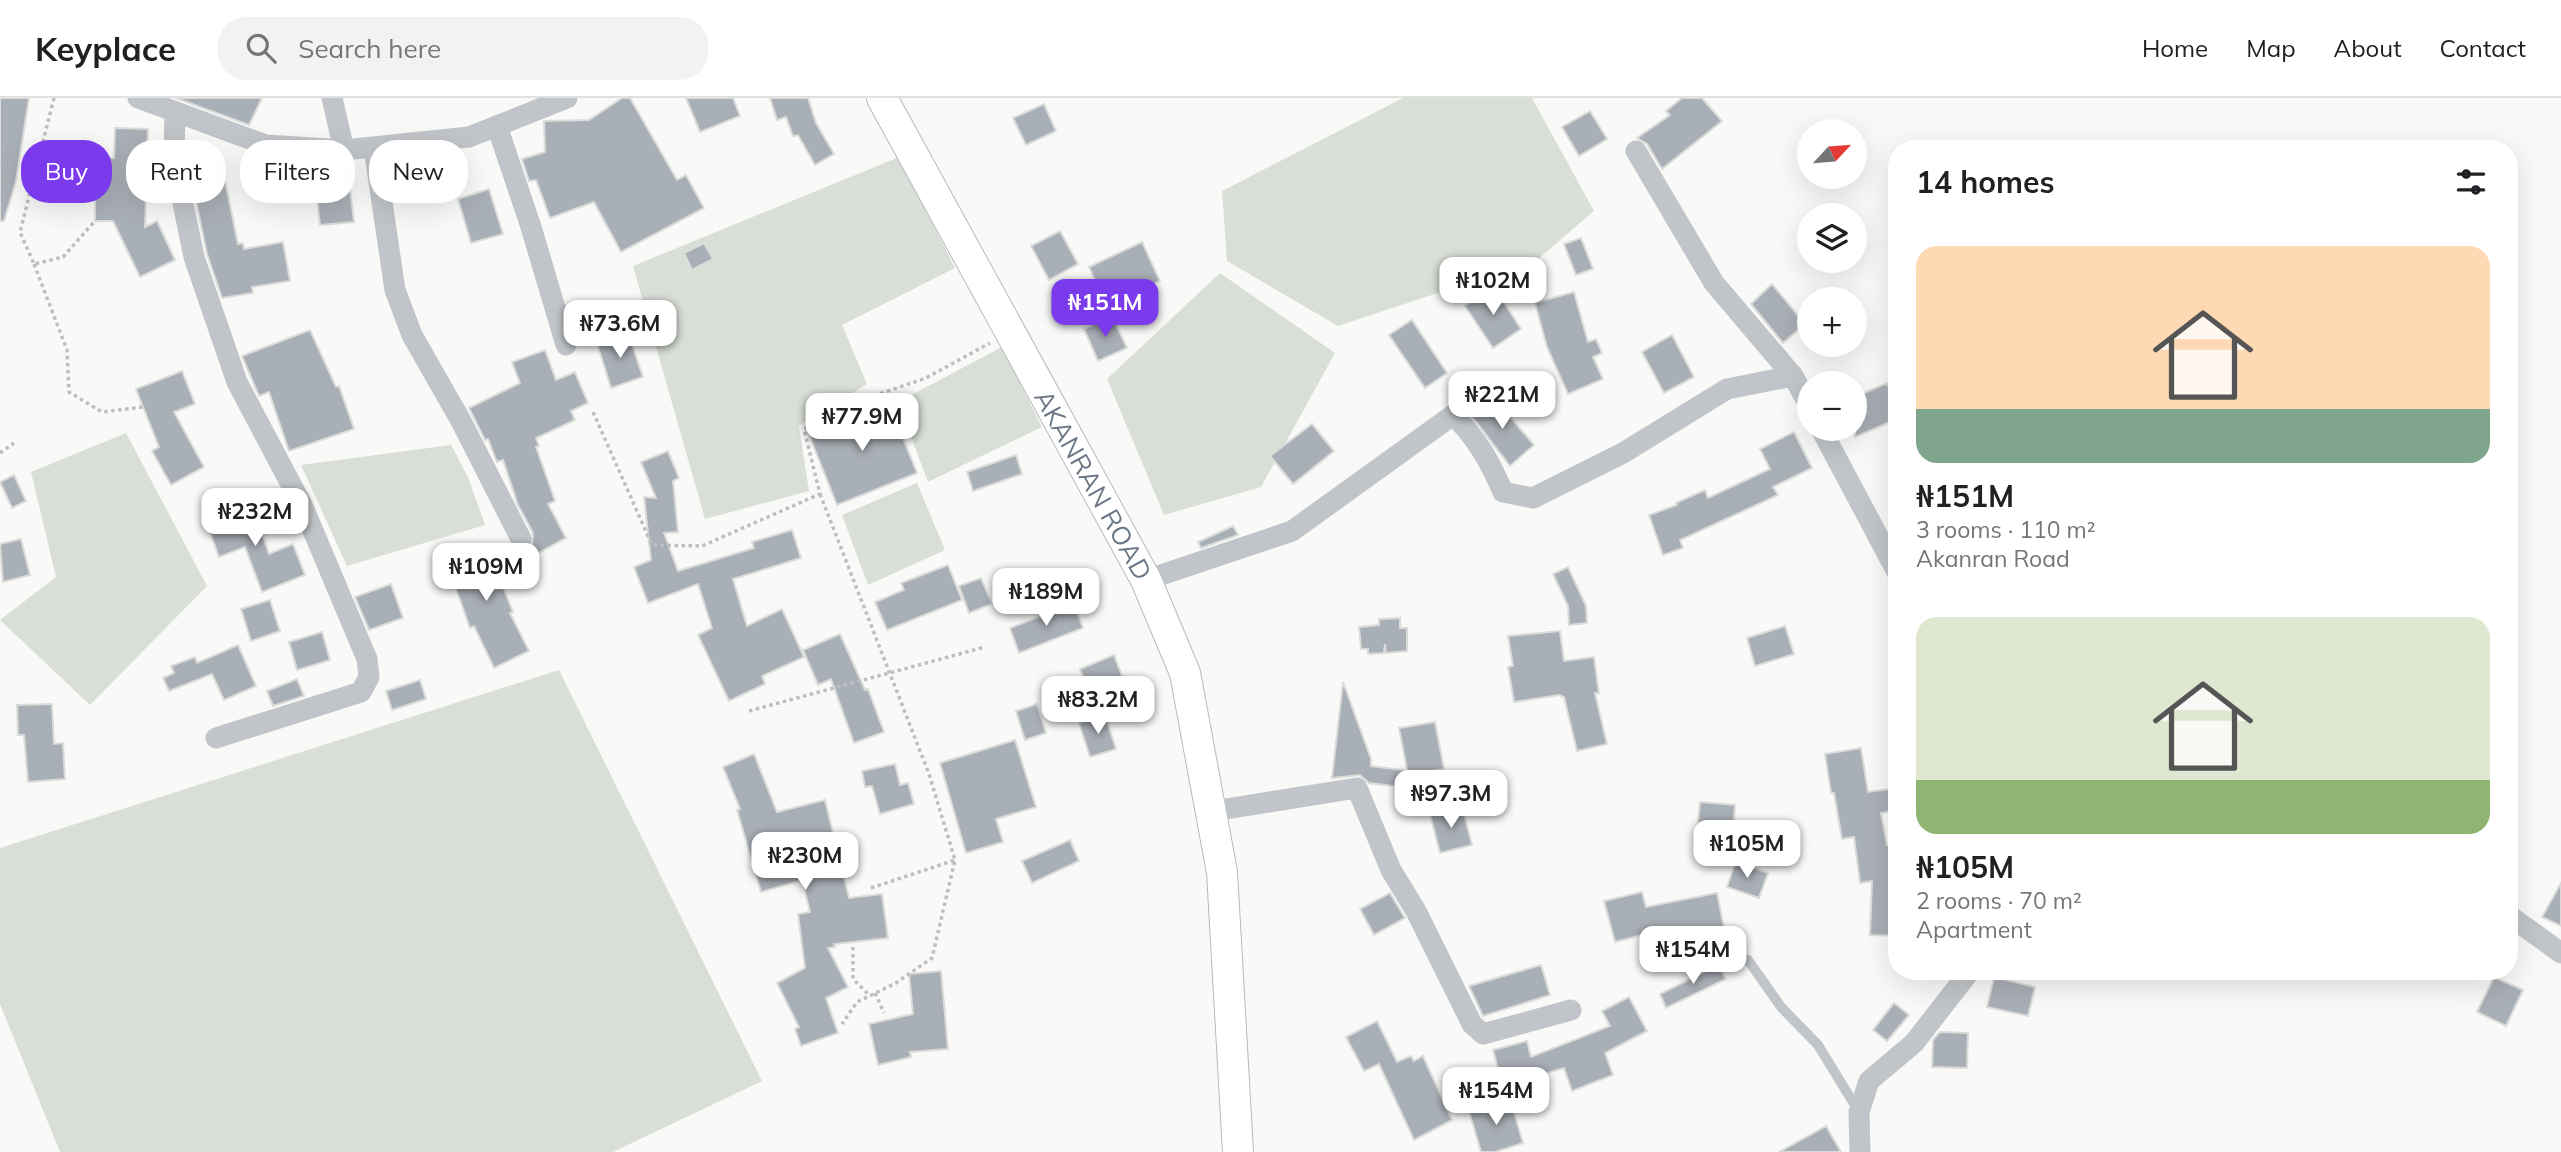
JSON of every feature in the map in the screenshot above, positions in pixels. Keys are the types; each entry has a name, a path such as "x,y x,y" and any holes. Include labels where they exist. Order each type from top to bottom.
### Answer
{"main road":[{"name":"AKANRAN ROAD","path":"881,98 1146,580 1185,673 1213,811 1222,872 1238,1152"}],"street":[{"path":"138,98 253,140"},
{"path":"332,98 342,140"},
{"path":"443,140 469,137 567,98"},
{"path":"175,111 174,159 194,257 233,369 303,508 367,659 369,677 361,692 216,738"},
{"path":"497,126 566,345"},
{"path":"1636,151 1714,283 1797,383"},
{"path":"382,203 395,290 407,324 521,539"},
{"path":"1146,580 1292,531 1452,415 1472,434 1488,456 1503,492 1533,498 1623,453 1727,389 1793,376"},
{"path":"1827,441 1888,555"},
{"path":"1213,811 1357,788 1391,870 1416,911 1472,1024 1483,1034 1571,1010"},
{"path":"2518,922 2561,953"},
{"path":"1860,1152 1859,1112 1869,1081 1914,1043 1963,980"}],"lane":[{"path":"1748,960 1782,1006 1818,1045 1859,1112"}],"path":[{"path":"54,98 20,232 67,350 69,392 102,412 143,407"},
{"path":"34,264 63,257 95,221"},
{"path":"842,1024 857,1002 932,958 955,860 929,774 820,494 804,429 838,408 926,378 1010,332"},
{"path":"593,412 652,545 702,546 820,494"},
{"path":"0,453 14,443"},
{"path":"749,710 985,648"},
{"path":"871,888 955,860"},
{"path":"853,947 853,979 873,994 884,1013"}],"shaded area":[{"path":"1403,98 1532,98 1594,211 1537,260 1338,326 1227,261 1222,191"},
{"path":"899,157 955,268 842,325 867,384 799,426 809,491 705,519 633,266"},
{"path":"1220,273 1335,353 1261,487 1164,515 1107,379"},
{"path":"1002,347 1042,427 928,482 898,402"},
{"path":"126,433 207,586 90,705 0,620 56,577 31,472"},
{"path":"451,445 468,477 485,525 347,566 301,465"},
{"path":"917,483 945,550 868,585 842,515"},
{"path":"559,670 762,1081 613,1152 60,1152 0,1004 0,848"}],"building":[{"path":"0,98 29,98 16,181 4,221 0,221"},
{"path":"176,98 262,98 249,125"},
{"path":"622,98 630,98 677,180 686,175 704,208 621,252 594,202 550,218 536,180 529,181 522,159 545,152 544,121 589,120"},
{"path":"686,98 733,98 740,116 700,132"},
{"path":"770,98 808,98 816,123 834,154 815,165 798,135 793,136 786,117 777,120"},
{"path":"1682,98 1702,98 1722,121 1662,169 1647,144 1637,138 1670,115 1666,111"},
{"path":"1044,104 1056,131 1026,145 1013,118"},
{"path":"1590,111 1607,139 1579,156 1562,127"},
{"path":"115,128 148,129 148,140 126,140 126,203 146,203 145,227 157,221 175,260 140,277 113,221 95,221 95,203 112,203"},
{"path":"226,185 238,244 243,243 244,249 283,242 290,281 252,287 253,293 222,298 207,254 196,203 226,203"},
{"path":"489,189 503,234 471,243 459,203 468,203 468,196"},
{"path":"317,203 352,203 354,222 320,225"},
{"path":"1060,231 1078,264 1049,280 1031,246"},
{"path":"1581,238 1593,269 1576,275 1564,244"},
{"path":"1142,242 1160,281 1107,306 1089,267"},
{"path":"704,243 713,259 692,270 684,253"},
{"path":"1772,284 1797,314 1797,331 1783,343 1751,304"},
{"path":"1494,287 1521,329 1493,348 1465,306"},
{"path":"1574,292 1588,342 1596,339 1602,353 1593,357 1603,379 1568,394 1547,347 1535,303"},
{"path":"1112,316 1127,348 1098,361 1084,329"},
{"path":"1412,320 1447,373 1425,388 1389,335"},
{"path":"310,330 336,387 339,386 354,429 289,451 269,392 259,396 242,356"},
{"path":"628,333 643,377 611,388 597,343"},
{"path":"1672,335 1694,377 1664,393 1642,352"},
{"path":"545,350 556,380 575,372 588,403 571,411 575,420 536,438 539,446 536,447 555,501 548,504 566,538 537,554 532,545 533,533 518,505 503,460 497,462 488,439 485,440 469,408 520,383 512,362"},
{"path":"182,371 195,404 174,412 204,467 171,485 152,451 159,447 136,389"},
{"path":"1887,383 1888,385 1888,423 1867,432 1867,392"},
{"path":"1492,396 1534,445 1510,466 1471,415"},
{"path":"888,401 917,473 837,505 808,432"},
{"path":"1312,424 1334,451 1293,484 1270,456"},
{"path":"1794,432 1812,468 1773,487 1778,495 1680,540 1683,548 1663,555 1649,515 1677,505 1676,503 1705,490 1708,498 1770,469 1760,449"},
{"path":"668,451 679,478 673,481 678,532 664,533 678,571 754,548 752,542 792,530 801,558 733,579 747,626 782,609 804,657 762,676 765,684 729,701 698,635 712,628 698,584 648,603 634,567 651,560 644,497 656,498 641,462"},
{"path":"1016,455 1022,474 973,491 967,472"},
{"path":"14,475 26,501 12,508 0,482"},
{"path":"252,505 269,554 293,544 305,575 262,592 245,547 219,557 206,521"},
{"path":"1233,526 1238,535 1201,548 1198,542"},
{"path":"21,539 30,575 3,582 0,544"},
{"path":"495,545 502,571 497,572 513,612 510,613 529,651 494,668 474,626 470,628 454,583 450,584 444,558"},
{"path":"948,565 962,600 887,630 875,602 904,590 901,583"},
{"path":"1568,567 1586,606 1587,623 1569,625 1568,606 1553,574"},
{"path":"981,578 992,604 969,613 959,586"},
{"path":"391,584 403,618 369,630 355,597"},
{"path":"270,600 280,631 251,641 241,609"},
{"path":"1074,604 1083,628 1019,653 1010,628"},
{"path":"1400,618 1400,628 1407,628 1407,651 1386,653 1385,644 1384,653 1368,654 1368,649 1361,649 1359,627 1379,625 1379,619"},
{"path":"1785,626 1794,654 1755,666 1747,638"},
{"path":"1560,631 1564,661 1594,657 1599,693 1595,693 1607,744 1577,751 1564,697 1559,695 1514,702 1508,667 1513,666 1508,636"},
{"path":"322,632 330,660 297,670 289,642"},
{"path":"840,634 865,690 868,689 884,732 854,743 831,679 818,685 803,650"},
{"path":"238,645 256,686 224,700 212,674 169,691 163,678 174,673 171,666 195,657 197,663"},
{"path":"1114,655 1129,695 1095,708 1080,669"},
{"path":"297,679 304,696 273,706 267,691"},
{"path":"420,680 426,699 392,710 386,691"},
{"path":"1343,682 1371,759 1371,766 1403,770 1401,787 1369,783 1360,775 1332,778"},
{"path":"52,704 54,744 63,743 65,779 28,782 24,735 18,735 17,705"},
{"path":"1037,704 1046,733 1025,740 1016,711"},
{"path":"1105,715 1116,749 1090,757 1079,723"},
{"path":"1435,722 1444,769 1408,775 1399,728"},
{"path":"1015,740 1036,807 996,819 1003,842 966,853 940,763"},
{"path":"1861,748 1868,792 1888,789 1888,812 1881,813 1888,845 1888,936 1870,935 1872,881 1860,883 1854,837 1842,839 1825,754"},
{"path":"754,754 777,812 825,800 849,898 882,894 888,938 834,944 835,947 828,948 848,987 826,998 838,1033 801,1046 795,1029 799,1027 777,983 805,968 798,914 810,912 802,880 761,892 737,810 740,809 723,767"},
{"path":"895,764 900,785 908,783 914,804 880,814 872,786 865,787 862,771"},
{"path":"1700,802 1735,805 1732,844 1696,841"},
{"path":"1462,806 1472,845 1440,853 1430,814"},
{"path":"1070,840 1079,861 1032,883 1022,861"},
{"path":"1736,861 1768,873 1759,898 1727,887"},
{"path":"2561,883 2561,926 2542,917"},
{"path":"1642,892 1646,907 1717,893 1727,943 1678,953 1672,927 1615,942 1604,901"},
{"path":"1390,893 1405,918 1374,935 1360,909"},
{"path":"1541,965 1550,995 1483,1016 1469,986"},
{"path":"1718,965 1726,979 1666,1008 1660,994"},
{"path":"941,971 948,1049 910,1052 911,1057 878,1065 869,1024 913,1014 909,974"},
{"path":"1993,980 2006,980 2035,987 2028,1016 1987,1007"},
{"path":"2493,980 2501,980 2523,990 2506,1026 2477,1012"},
{"path":"1629,997 1647,1031 1605,1053 1613,1075 1572,1091 1564,1068 1503,1086 1493,1050 1527,1041 1531,1057 1610,1026 1602,1011"},
{"path":"1894,1003 1909,1015 1887,1041 1873,1030"},
{"path":"1377,1021 1397,1062 1411,1056 1414,1061 1423,1056 1452,1120 1414,1140 1379,1064 1364,1071 1346,1037"},
{"path":"1940,1032 1968,1033 1967,1068 1932,1067 1933,1040"},
{"path":"1510,1099 1523,1143 1495,1152 1481,1152 1469,1111"},
{"path":"1826,1126 1841,1152 1779,1152"}]}
